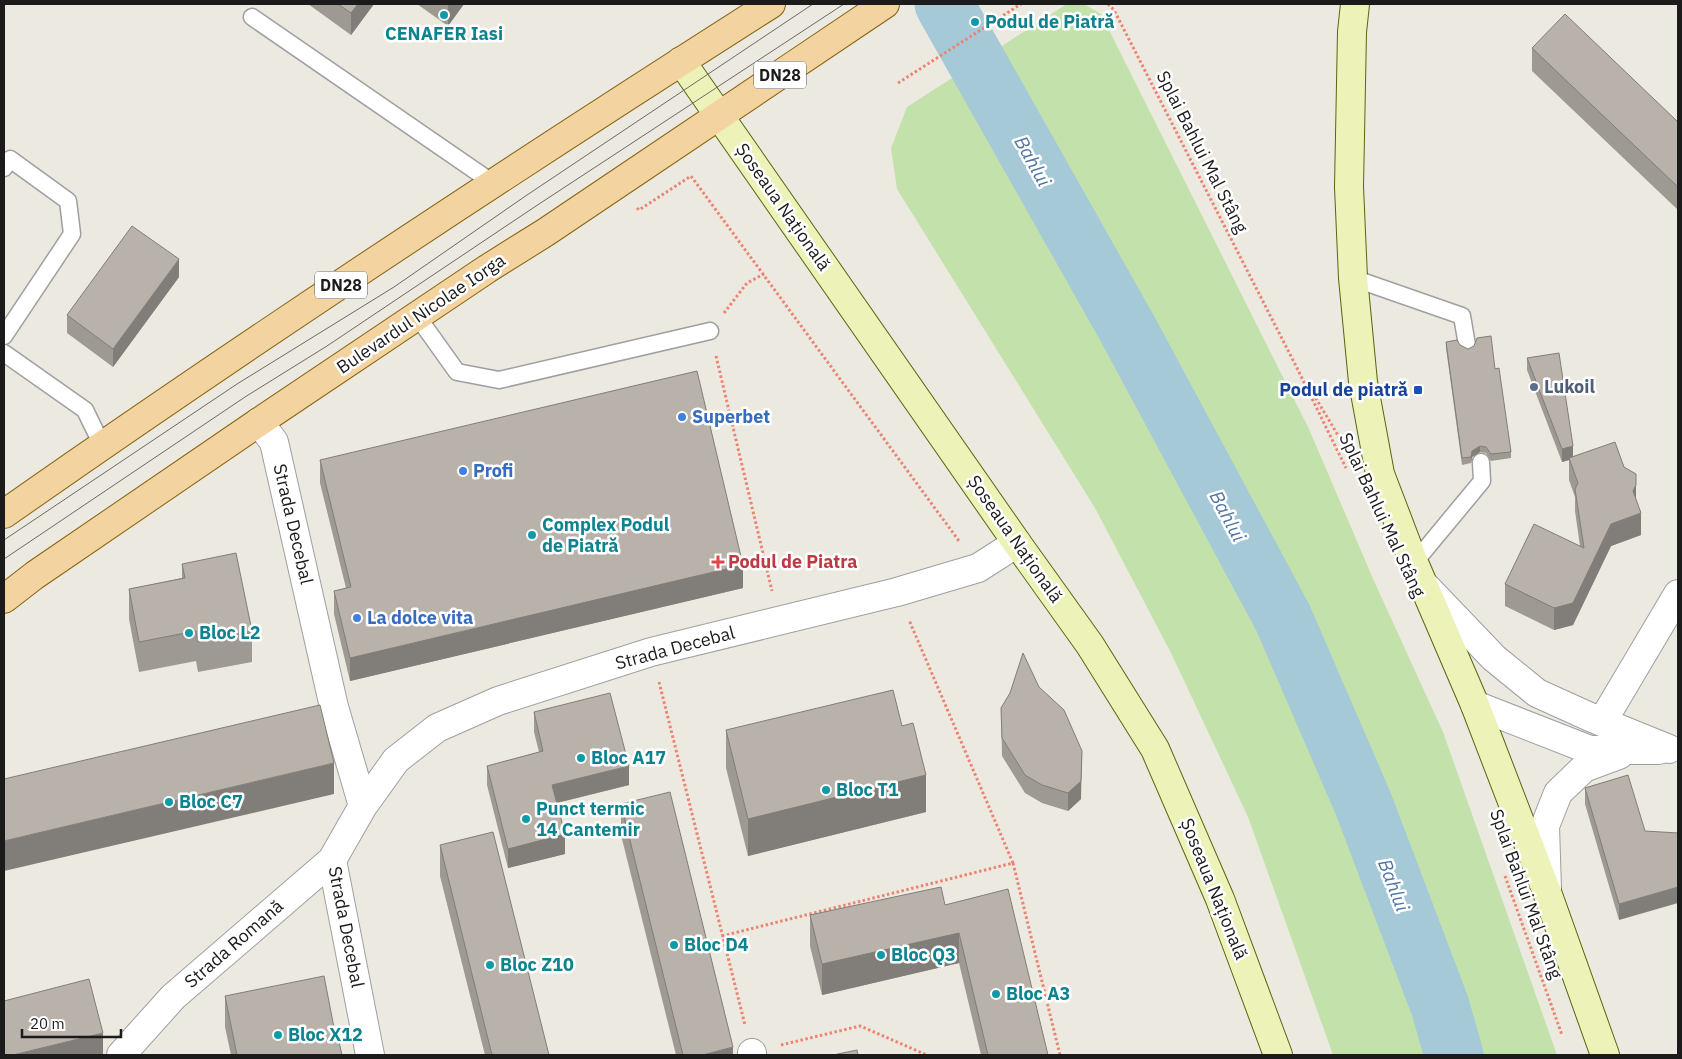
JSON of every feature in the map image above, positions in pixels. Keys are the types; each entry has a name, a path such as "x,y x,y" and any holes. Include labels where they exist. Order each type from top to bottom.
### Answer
{"main road":[{"name":"DN28","path":"4,514 102,445 493,183 771,4"},
{"name":"Bulevardul Nicolae Iorga","path":"4,599 35,575 259,422 885,4"},
{"path":"1355,4 1352,32 1349,187 1354,278 1363,382 1380,474 1418,573 1475,705 1548,895 1604,1055"},
{"name":"Șoseaua Națională","path":"681,61 1090,645 1155,750 1220,899 1278,1055"}],"street":[{"name":"Strada Decebal","path":"259,422 274,442 334,706 363,806"},
{"name":"Strada Decebal","path":"370,1055 332,860 363,806 396,760 437,728 498,701 651,652 897,592 978,568 1017,543"},
{"path":"1418,573 1494,658 1537,693 1602,722 1673,749"},
{"path":"1602,722 1678,594"},
{"path":"1475,705 1590,750 1673,749"},
{"path":"1548,895 1545,826 1558,793 1584,768 1630,751"},
{"name":"Strada Romană","path":"121,1055 173,997 332,860"}],"lane":[{"path":"252,17 493,183"},
{"path":"4,168 10,159 68,201 72,234 4,336"},
{"path":"1354,278 1462,316 1467,345"},
{"path":"417,316 457,372 499,380 710,331"},
{"path":"4,353 85,410 102,445"},
{"path":"1418,573 1482,481 1481,462"}],"path":[{"path":"898,83 1021,4"},
{"name":"Splai Bahlui Mal Stâng","path":"1108,4 1114,10 1293,359 1348,474"},
{"path":"618,184 638,210 691,176 978,568"},
{"path":"764,274 747,282 710,331 779,620"},
{"path":"897,592 1013,863 1060,1055"},
{"path":"651,652 752,1054 860,1026 927,1055"},
{"path":"722,936 1013,863"},
{"name":"Splai Bahlui Mal Stâng","path":"1502,869 1563,1037"}],"green space":[{"path":"1067,4 1084,4 1101,14 1309,429 1374,581 1443,732 1557,1055 1333,1055 1248,817 1171,653 1095,508 897,189 891,148 907,107"}],"building":[{"path":"338,4 358,4 351,13"},
{"path":"1565,14 1678,122 1678,187 1532,48"},
{"path":"132,226 179,259 113,349 67,315"},
{"path":"1491,336 1495,369 1499,368 1511,452 1491,454 1486,447 1480,446 1472,451 1471,457 1462,458 1446,342 1457,340 1460,345 1468,349 1474,346 1477,338"},
{"path":"1559,353 1573,446 1562,449 1527,358"},
{"name":"Complex Podul de Piatră","path":"697,371 743,565 350,658 334,591 351,587 320,460"},
{"path":"1615,442 1624,467 1636,474 1636,485 1633,491 1641,513 1611,524 1573,603 1554,608 1505,584 1534,524 1584,548 1575,489 1578,483 1569,458"},
{"path":"236,553 252,631 198,642 196,631 139,642 129,589 185,578 182,564"},
{"path":"1023,653 1039,687 1064,710 1082,751 1081,781 1068,793 1042,785 1025,775 1002,738 1001,708 1010,693"},
{"path":"893,690 902,726 913,723 926,775 748,819 726,730"},
{"path":"610,693 629,766 552,785 565,834 508,849 487,766 543,751 534,712"},
{"path":"320,705 334,763 4,841 4,779"},
{"path":"1628,775 1645,831 1678,833 1678,887 1619,904 1585,788"},
{"name":"Bloc D4","path":"670,792 733,1047 703,1055 683,1055 621,804"},
{"name":"Bloc Z10","path":"493,832 549,1055 492,1055 440,845"},
{"path":"941,887 945,905 1008,889 1048,1055 988,1055 959,933 822,964 810,915"},
{"path":"324,976 337,1043 339,1042 342,1055 237,1055 225,996"},
{"path":"89,979 103,1033 13,1055 4,1055 4,1001"},
{"path":"857,1050 858,1055 833,1055"}],"waterway":[{"name":"Bahlui","path":"944,4 1127,328 1283,618 1363,803 1440,1006 1454,1055"}],"tram line":[{"path":"4,540 237,384 394,287 527,195 813,4"},
{"path":"4,559 245,397 327,346 844,4"}],"place":[{"name":"CENAFER Iasi","path":"444,15"},
{"name":"Podul de Piatră","path":"975,22"},
{"name":"Lukoil","path":"1534,387"},
{"name":"Podul de piatră","path":"1418,390"},
{"name":"Superbet","path":"682,417"},
{"name":"Profi","path":"463,471"},
{"name":"Complex Podul de Piatră","path":"532,535"},
{"name":"Podul de Piatra","path":"718,562"},
{"name":"La dolce vita","path":"357,618"},
{"name":"Bloc L2","path":"189,633"},
{"name":"Bloc A17","path":"581,758"},
{"name":"Bloc T1","path":"826,790"},
{"name":"Bloc C7","path":"169,802"},
{"name":"Punct termic 14 Cantemir","path":"526,819"},
{"name":"Bloc D4","path":"674,945"},
{"name":"Bloc Q3","path":"881,955"},
{"name":"Bloc Z10","path":"490,965"},
{"name":"Bloc A3","path":"996,994"},
{"name":"Bloc X12","path":"278,1035"}]}
